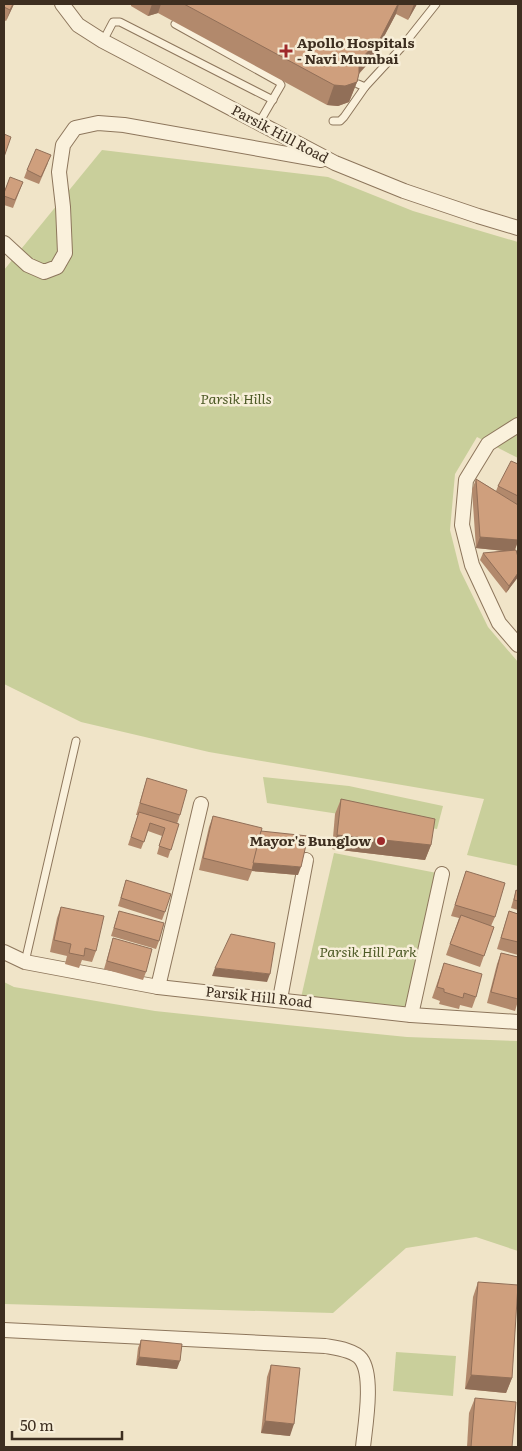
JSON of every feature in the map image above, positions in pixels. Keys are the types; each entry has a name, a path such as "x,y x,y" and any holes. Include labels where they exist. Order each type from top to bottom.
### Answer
{"street":[{"name":"Parsik Hill Road","path":"62,4 78,25 102,41 334,163 404,191 518,228"},
{"path":"4,243 28,265 44,272 57,267 65,253 59,172 63,145 76,128 98,123 124,125 334,163"},
{"path":"518,425 488,444 466,480 462,526 472,565 500,623 518,645"},
{"path":"158,987 201,804"},
{"path":"280,999 306,860"},
{"path":"411,1015 442,874"},
{"name":"Parsik Hill Road","path":"4,952 25,962 158,987 411,1015 518,1022"},
{"path":"4,1330 326,1346 345,1349 361,1359 367,1374 368,1392 363,1447"}],"lane":[{"path":"333,121 340,121 344,117 365,87 401,48 436,4"},
{"path":"102,41 113,22 120,22 273,100"},
{"path":"175,24 279,82 281,86 259,123"},
{"path":"358,84 365,87"},
{"path":"25,962 76,741"}],"green space":[{"name":"Parsik Hills","path":"102,150 328,177 413,211 518,242 518,458 477,437 455,474 450,530 460,570 488,627 518,662 518,866 467,855 484,799 209,752 81,722 4,684 4,270"},
{"path":"263,777 349,786 443,806 437,829 267,803"},
{"name":"Parsik Hill Park","path":"334,853 442,874 411,1015 300,1002"},
{"path":"4,982 14,987 155,1011 407,1037 518,1041 518,1251 476,1237 406,1248 333,1313 4,1304"},
{"path":"396,1352 456,1356 453,1396 393,1391"}],"building":[{"path":"4,4 13,4 10,10 4,7"},
{"name":"Apollo Hospitals - Navi Mumbai","path":"184,4 398,4 380,39 359,61 357,82 345,86 334,85"},
{"path":"4,134 11,137 4,157"},
{"path":"36,149 51,155 41,177 27,170"},
{"path":"10,177 23,182 15,200 4,196"},
{"path":"511,461 518,464 518,496 498,486"},
{"path":"476,479 518,505 518,540 480,537"},
{"path":"516,550 518,573 509,586 483,553"},
{"path":"147,778 187,790 180,815 140,803"},
{"path":"341,799 435,819 431,845 337,835"},
{"path":"139,812 179,824 171,850 159,846 165,828 150,823 144,842 131,837"},
{"path":"213,816 262,828 252,870 203,858"},
{"path":"261,831 308,836 301,867 253,863"},
{"path":"466,871 505,883 495,917 455,905"},
{"path":"126,880 171,894 165,912 121,898"},
{"path":"516,890 518,891 518,901 514,900"},
{"path":"61,907 104,916 96,951 85,948 84,956 69,953 71,944 54,940"},
{"path":"119,911 164,923 159,941 114,928"},
{"path":"509,911 518,914 518,942 501,938"},
{"path":"461,915 494,927 484,956 450,944"},
{"path":"231,934 275,943 270,974 215,968"},
{"path":"113,938 152,949 146,972 107,961"},
{"path":"501,953 518,957 518,999 491,992"},
{"path":"444,963 482,974 476,997 464,993 463,998 444,992 444,989 437,987"},
{"path":"478,1282 518,1285 512,1378 471,1375"},
{"path":"141,1340 182,1344 180,1361 139,1357"},
{"path":"271,1365 300,1368 294,1424 265,1421"},
{"path":"475,1398 516,1402 512,1447 471,1447"}],"place":[{"name":"Apollo Hospitals - Navi Mumbai","path":"286,51"},
{"name":"Mayor's Bunglow","path":"381,841"}]}
